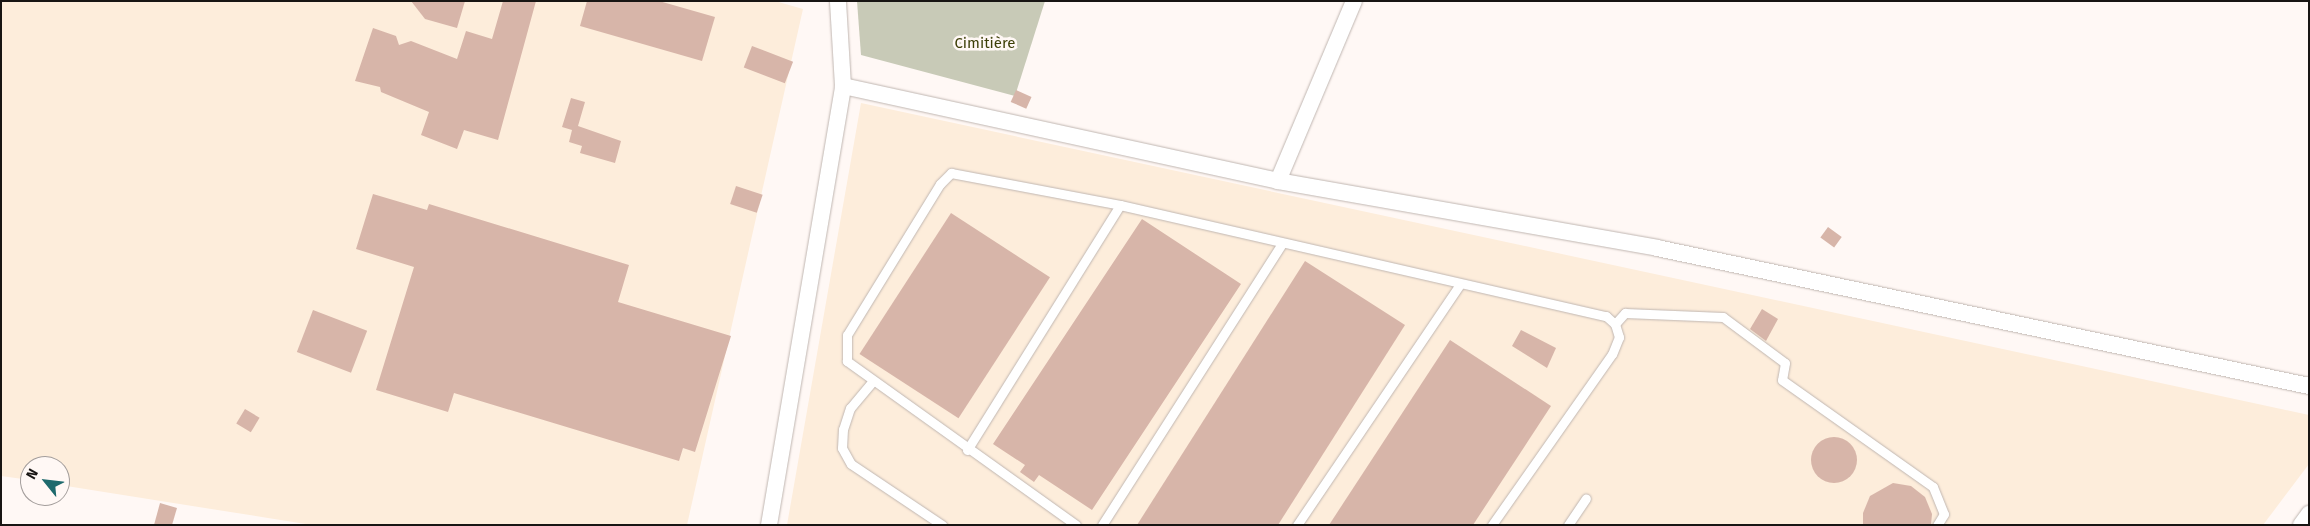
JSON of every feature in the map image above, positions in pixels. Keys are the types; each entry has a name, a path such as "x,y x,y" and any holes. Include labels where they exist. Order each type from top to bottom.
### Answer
{"street":[{"path":"769,525 842,86 838,1"},
{"path":"1278,181 1354,1"},
{"path":"842,86 1278,181 1658,248 2309,386"},
{"path":"2301,525 2309,514"}],"lane":[{"path":"1076,525 872,382 847,361 848,335 945,177 957,173 1120,205 1460,284 1593,310 1615,324 1619,337 1612,354 1492,525"},
{"path":"967,450 1120,205"},
{"path":"1102,525 1282,244"},
{"path":"1297,525 1460,284"},
{"path":"1615,324 1625,313 1723,318 1785,363 1782,380 1933,487 1944,514 1937,525"},
{"path":"872,382 850,408 843,429 842,448 851,464 942,525"},
{"path":"1568,525 1586,498"}],"shaded area":[{"path":"1,1 775,1 803,9 687,525 312,525 70,487 70,456 20,456 20,479 1,476"},
{"path":"861,103 2309,415 2309,464 2263,525 787,525"}],"green space":[{"name":"Cimitière","path":"857,1 1045,1 1015,96 861,55"}],"building":[{"path":"411,1 465,1 457,28 425,19"},
{"path":"503,1 536,1 498,140 464,130 457,149 421,135 429,112 381,92 380,87 355,81 373,28 396,36 399,45 411,41 457,59 466,31 492,39"},
{"path":"587,1 659,1 715,17 702,61 580,26"},
{"path":"752,46 793,62 785,83 744,67"},
{"path":"1016,90 1032,97 1026,109 1011,102"},
{"path":"571,98 585,102 578,126 621,141 615,163 580,153 582,146 569,142 572,130 562,127"},
{"path":"736,186 763,195 757,213 730,204"},
{"path":"373,194 427,210 429,204 629,265 618,302 731,336 695,452 683,448 679,461 454,393 448,412 376,390 414,267 356,249"},
{"path":"951,213 1050,277 958,418 860,354"},
{"path":"1142,219 1241,284 1092,510 1039,475 1034,482 1020,472 1025,465 993,444"},
{"path":"1828,227 1842,237 1834,248 1820,238"},
{"path":"1305,261 1405,325 1278,525 1137,525"},
{"path":"1762,309 1778,319 1766,341 1750,329"},
{"path":"313,310 367,331 351,373 297,352"},
{"path":"1521,330 1556,348 1547,368 1512,346"},
{"path":"1450,340 1551,406 1473,525 1329,525"},
{"path":"245,409 260,418 251,432 236,424"},
{"path":"1830,437 1838,437 1847,441 1853,447 1857,460 1853,473 1847,479 1838,483 1830,483 1821,479 1815,473 1811,464 1811,456 1815,447 1821,441"},
{"path":"1893,483 1911,486 1925,497 1932,514 1931,525 1863,525 1863,513 1870,496"},
{"path":"160,503 177,508 172,525 154,525"}]}
